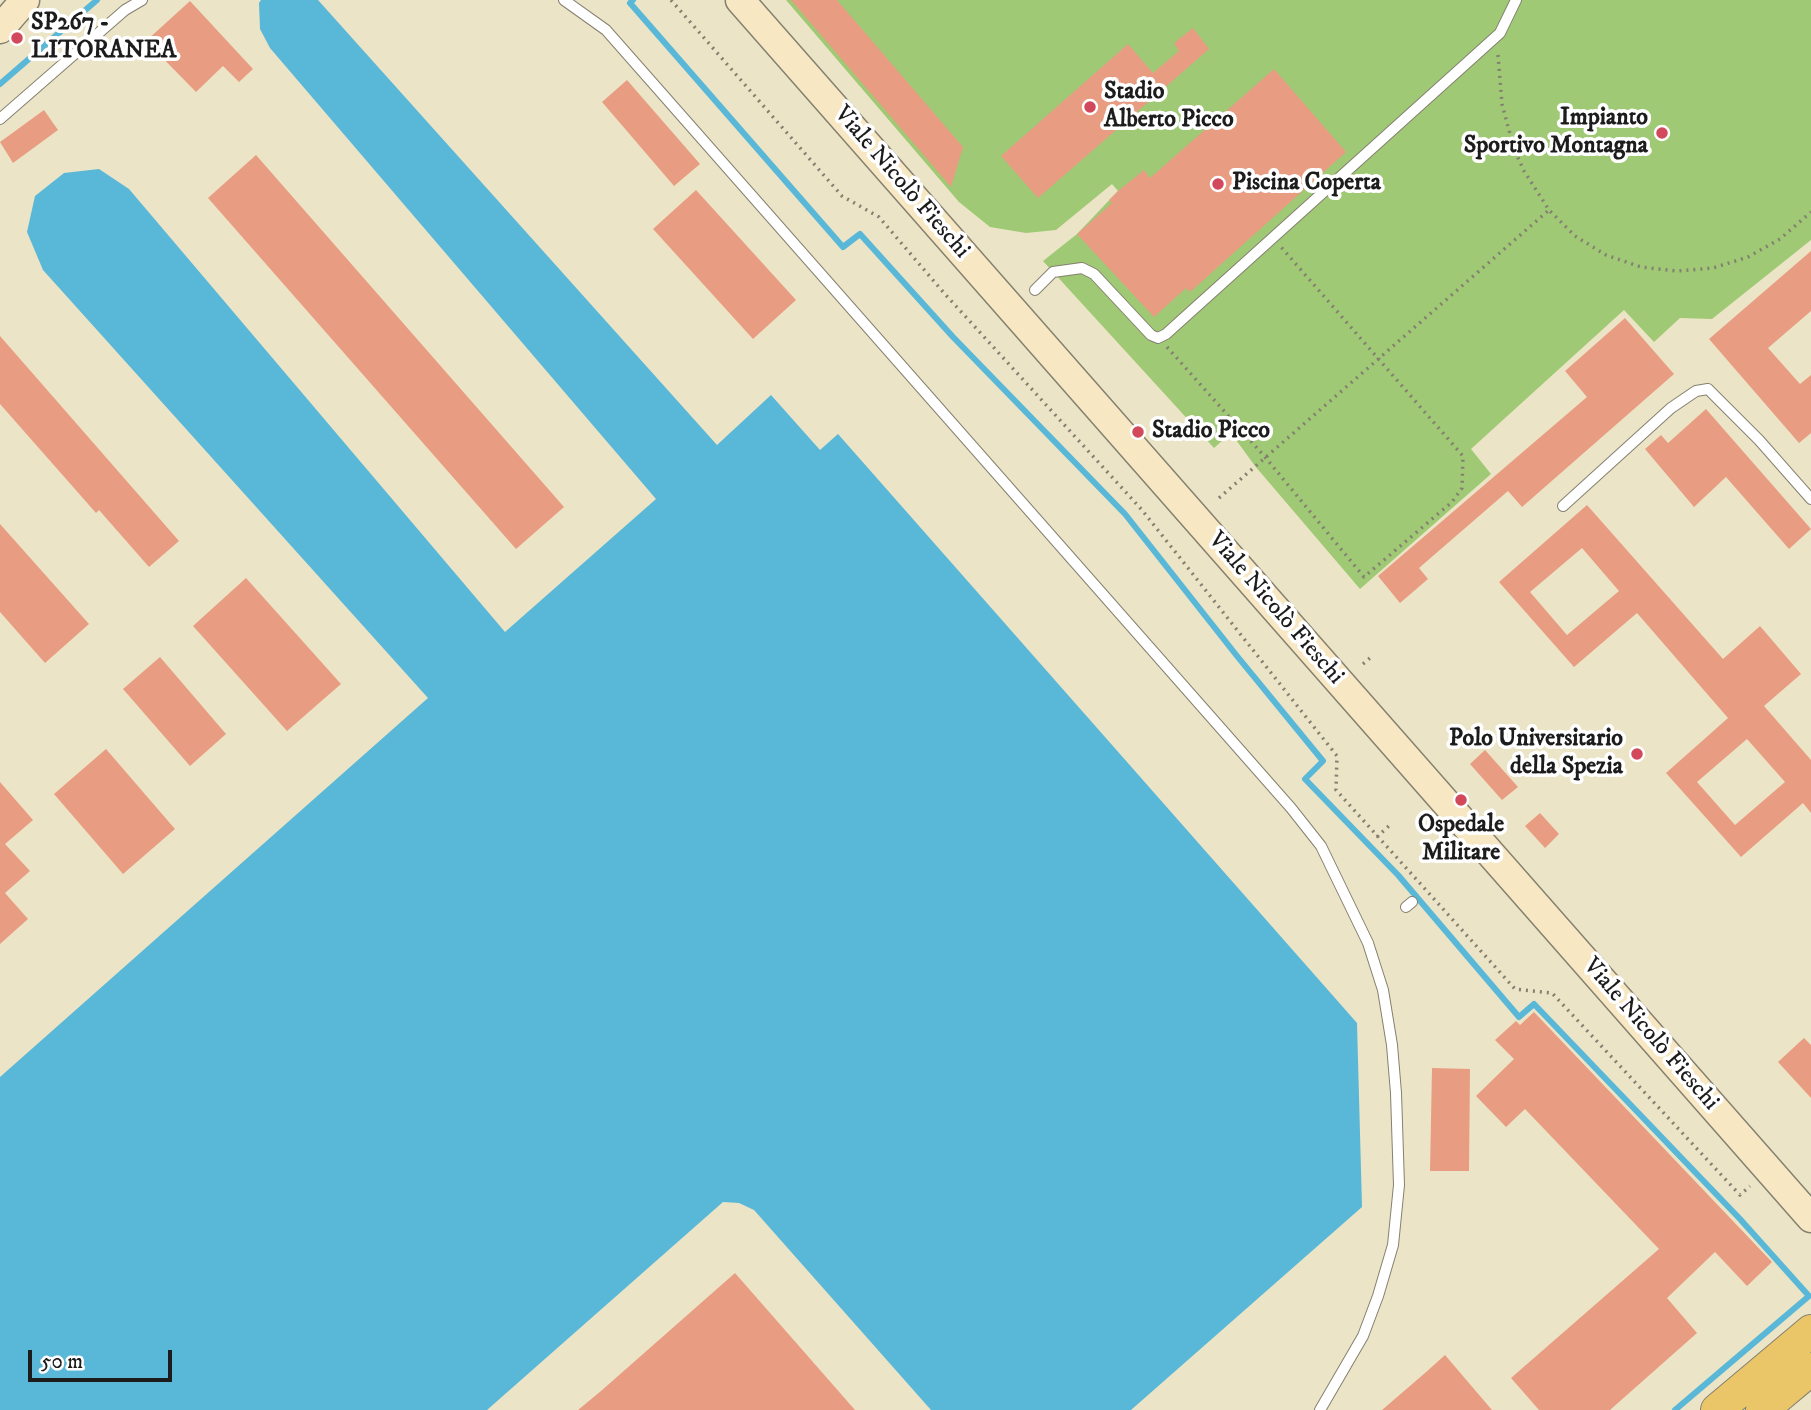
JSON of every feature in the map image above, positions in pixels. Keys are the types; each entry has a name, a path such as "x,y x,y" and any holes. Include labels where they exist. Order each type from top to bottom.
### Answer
{"main road":[{"path":"0,29 24,0"},
{"name":"Viale Nicolò Fieschi","path":"740,0 1811,1218"},
{"path":"1717,1410 1811,1331"},
{"path":"1762,1410 1811,1369"}],"lane":[{"path":"0,119 125,10 142,0"},
{"path":"564,0 606,30 1292,808 1321,846 1368,943 1383,990 1396,1093 1399,1185 1393,1245 1378,1296 1363,1336 1320,1410"},
{"path":"1035,290 1053,272 1082,268 1094,274 1145,330 1158,338 1173,329 1500,33 1516,0"},
{"path":"1563,506 1671,408 1696,391 1708,389 1759,440 1811,499"}],"path":[{"path":"671,0 842,196 879,217 944,293 1142,510 1337,756 1336,790 1515,989 1552,993 1740,1195 1750,1186"},
{"path":"1500,33 1499,80 1507,127 1524,171 1549,210 1575,236 1606,255 1641,267 1677,271 1713,268 1748,257 1780,239 1811,212"},
{"path":"1219,498 1549,210"},
{"path":"1158,338 1265,457 1364,577 1444,509 1462,488 1463,456 1273,238"},
{"path":"1363,664 1370,658"},
{"path":"1377,836 1391,824"}],"green space":[{"path":"786,0 1811,0 1811,240 1712,319 1680,318 1654,342 1624,310 1471,449 1491,474 1360,589 1255,466 1231,433 1214,448 1043,261 1077,234 1118,191 1112,184 1056,230 1026,233 990,227 959,202"}],"water":[{"path":"261,0 318,0 717,445 771,395 820,450 838,434 1357,1023 1362,1207 1131,1410 931,1410 754,1210 739,1203 723,1202 487,1410 0,1410 0,1077 428,698 43,270 27,232 35,196 64,173 99,169 129,189 505,632 656,499 270,48 260,29"}],"building":[{"path":"791,0 837,0 963,147 951,187"},
{"path":"190,1 253,69 239,82 223,66 196,92 146,41"},
{"path":"1193,28 1209,49 1038,198 1001,156 1128,44 1153,73 1179,51 1174,43"},
{"name":"Piscina Coperta","path":"1274,69 1346,152 1190,292 1186,288 1154,317 1077,234 1112,203 1109,200 1118,191 1144,170 1150,178"},
{"path":"627,80 700,164 674,186 602,102"},
{"path":"44,110 58,130 13,163 0,142"},
{"path":"256,155 564,507 516,549 208,198"},
{"path":"696,190 796,300 753,339 653,229"},
{"path":"1811,251 1811,311 1768,348 1800,384 1811,375 1811,433 1799,443 1709,339"},
{"path":"1625,318 1674,374 1522,507 1508,491 1419,568 1428,579 1400,603 1378,576 1587,397 1565,371"},
{"path":"0,336 179,541 149,567 99,510 96,513 0,404"},
{"path":"1706,409 1811,529 1789,549 1726,477 1694,507 1645,449 1661,435 1668,443"},
{"path":"1587,505 1723,659 1760,626 1801,674 1764,706 1811,760 1811,813 1803,803 1741,857 1666,773 1728,718 1637,613 1574,667 1499,582","holes":["1582,548 1619,591 1567,635 1530,592","1747,739 1785,782 1735,825 1697,782"]},
{"path":"0,524 89,624 45,663 0,612"},
{"path":"246,578 341,684 287,731 193,626"},
{"path":"160,657 226,734 190,766 123,689"},
{"path":"106,749 175,829 123,874 54,794"},
{"path":"1485,750 1518,787 1502,800 1470,764"},
{"path":"0,782 33,820 5,844 30,871 5,893 28,919 0,944"},
{"path":"1540,813 1559,834 1545,848 1525,826"},
{"path":"1534,1012 1772,1262 1747,1286 1715,1252 1667,1298 1697,1333 1610,1410 1539,1410 1511,1378 1659,1249 1525,1109 1506,1127 1476,1096 1514,1059 1495,1040 1516,1021 1520,1025"},
{"path":"1804,1038 1811,1045 1811,1098 1778,1062"},
{"path":"1432,1068 1470,1069 1469,1171 1430,1171"},
{"path":"735,1273 855,1410 578,1410 601,1391"},
{"path":"1445,1355 1492,1410 1382,1410 1425,1373"}],"waterway":[{"path":"0,84 97,0"},
{"path":"633,0 630,3 843,247 860,234 953,337 1125,514 1323,761 1305,779 1398,875 1519,1017 1534,1004 1740,1219 1809,1296 1675,1410"}],"place":[{"name":"SP267 - LITORANEA","path":"17,38"},
{"name":"Stadio Alberto Picco","path":"1090,107"},
{"name":"Impianto Sportivo Montagna","path":"1662,133"},
{"name":"Piscina Coperta","path":"1218,184"},
{"name":"Stadio Picco","path":"1138,432"},
{"name":"Polo Universitario della Spezia","path":"1637,754"},
{"name":"Ospedale Militare","path":"1461,800"}]}
